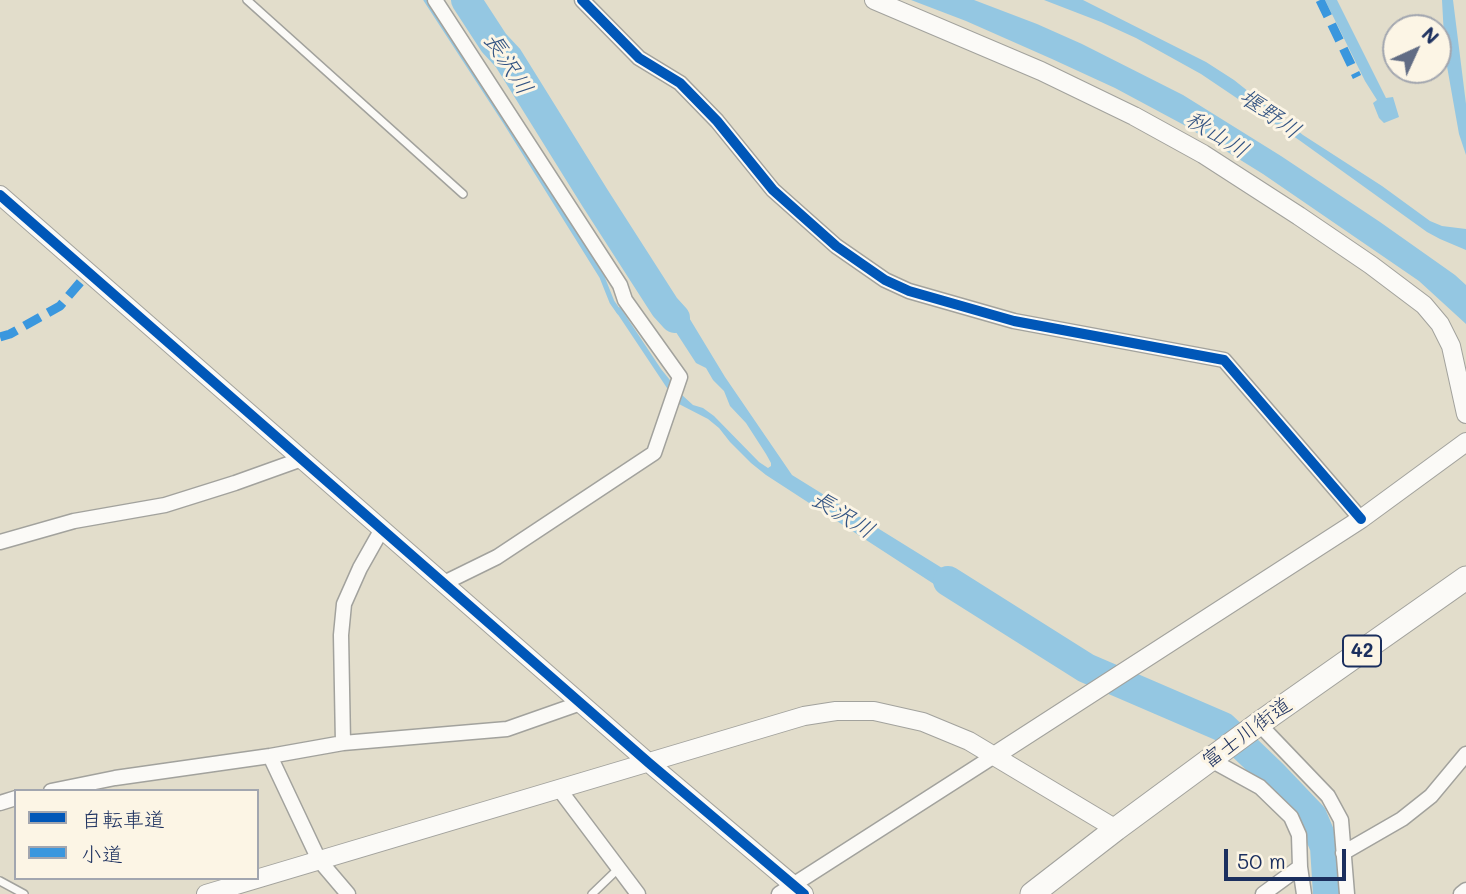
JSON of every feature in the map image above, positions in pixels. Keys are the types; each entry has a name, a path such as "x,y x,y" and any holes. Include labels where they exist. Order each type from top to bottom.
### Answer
{"main road":[{"name":"富士川街道","path":"1032,894 1258,724 1466,578"}],"street":[{"path":"435,0 620,285 625,300 680,377 654,453 497,557 444,583"},
{"path":"582,0 639,58 680,83 718,121 773,190 836,246 885,280 909,291 1014,321 1224,360 1361,519"},
{"path":"874,0 1041,71 1134,116 1203,155 1371,265 1423,305 1440,324 1451,346 1466,414"},
{"path":"0,195 792,891 994,756 1361,519 1466,442"},
{"path":"0,542 74,522 165,505 302,458"},
{"path":"343,743 341,635 344,604 382,529"},
{"path":"61,789 115,778 343,743 507,729 581,703"},
{"path":"259,878 804,716 836,711 874,711 923,722 968,741 1116,829"},
{"path":"1258,724 1328,796 1340,820 1347,894"},
{"path":"1343,853 1402,819 1431,796 1466,754"},
{"path":"270,756 319,860 348,894"},
{"path":"1211,759 1260,787 1291,817 1299,835 1304,894"},
{"path":"559,789 638,894"},
{"path":"1263,894 1300,867"},
{"path":"206,894 253,880"},
{"path":"1461,894 1466,890"}],"lane":[{"path":"247,0 463,194"},
{"path":"592,894 619,869"},
{"path":"0,881 24,894"}],"water":[{"name":"秋山川","path":"911,0 974,0 1082,44 1183,95 1281,156 1455,275 1466,285 1466,324 1419,281 1263,174 1184,125 1115,88 1052,59"},
{"name":"堰野川","path":"1044,0 1083,0 1206,62 1234,80 1303,135 1430,221 1442,226 1466,229 1466,250 1427,232 1201,74 1136,38"},
{"path":"1325,0 1337,0 1386,98 1393,97 1399,117 1384,123 1379,118 1373,103 1377,100"},
{"path":"1442,0 1453,0 1466,104 1466,155 1459,134 1450,84 1452,14 1443,14"},
{"path":"657,284 677,309 685,311 725,377 792,475 984,594 977,612 766,475 708,419 677,403 615,310 620,307 661,369 682,395 693,405 714,416 759,462 768,468 771,466 746,423 730,406 724,391 706,368 696,363 648,289"}],"waterway":[{"path":"426,0 602,277 619,312"},
{"name":"長沢川","path":"466,0 494,43 508,58 665,307 675,318"},
{"name":"長沢川","path":"948,581 1086,668 1223,727 1312,816 1325,847 1328,894"}],"marked path":[{"path":"1320,0 1357,77"},
{"path":"0,337 60,306 89,272"}],"cycle path":[{"path":"582,0 639,58 680,83 717,121 773,190 836,246 885,280 909,291 1014,321 1224,360 1361,519"},
{"path":"0,195 649,763 804,894"}]}
